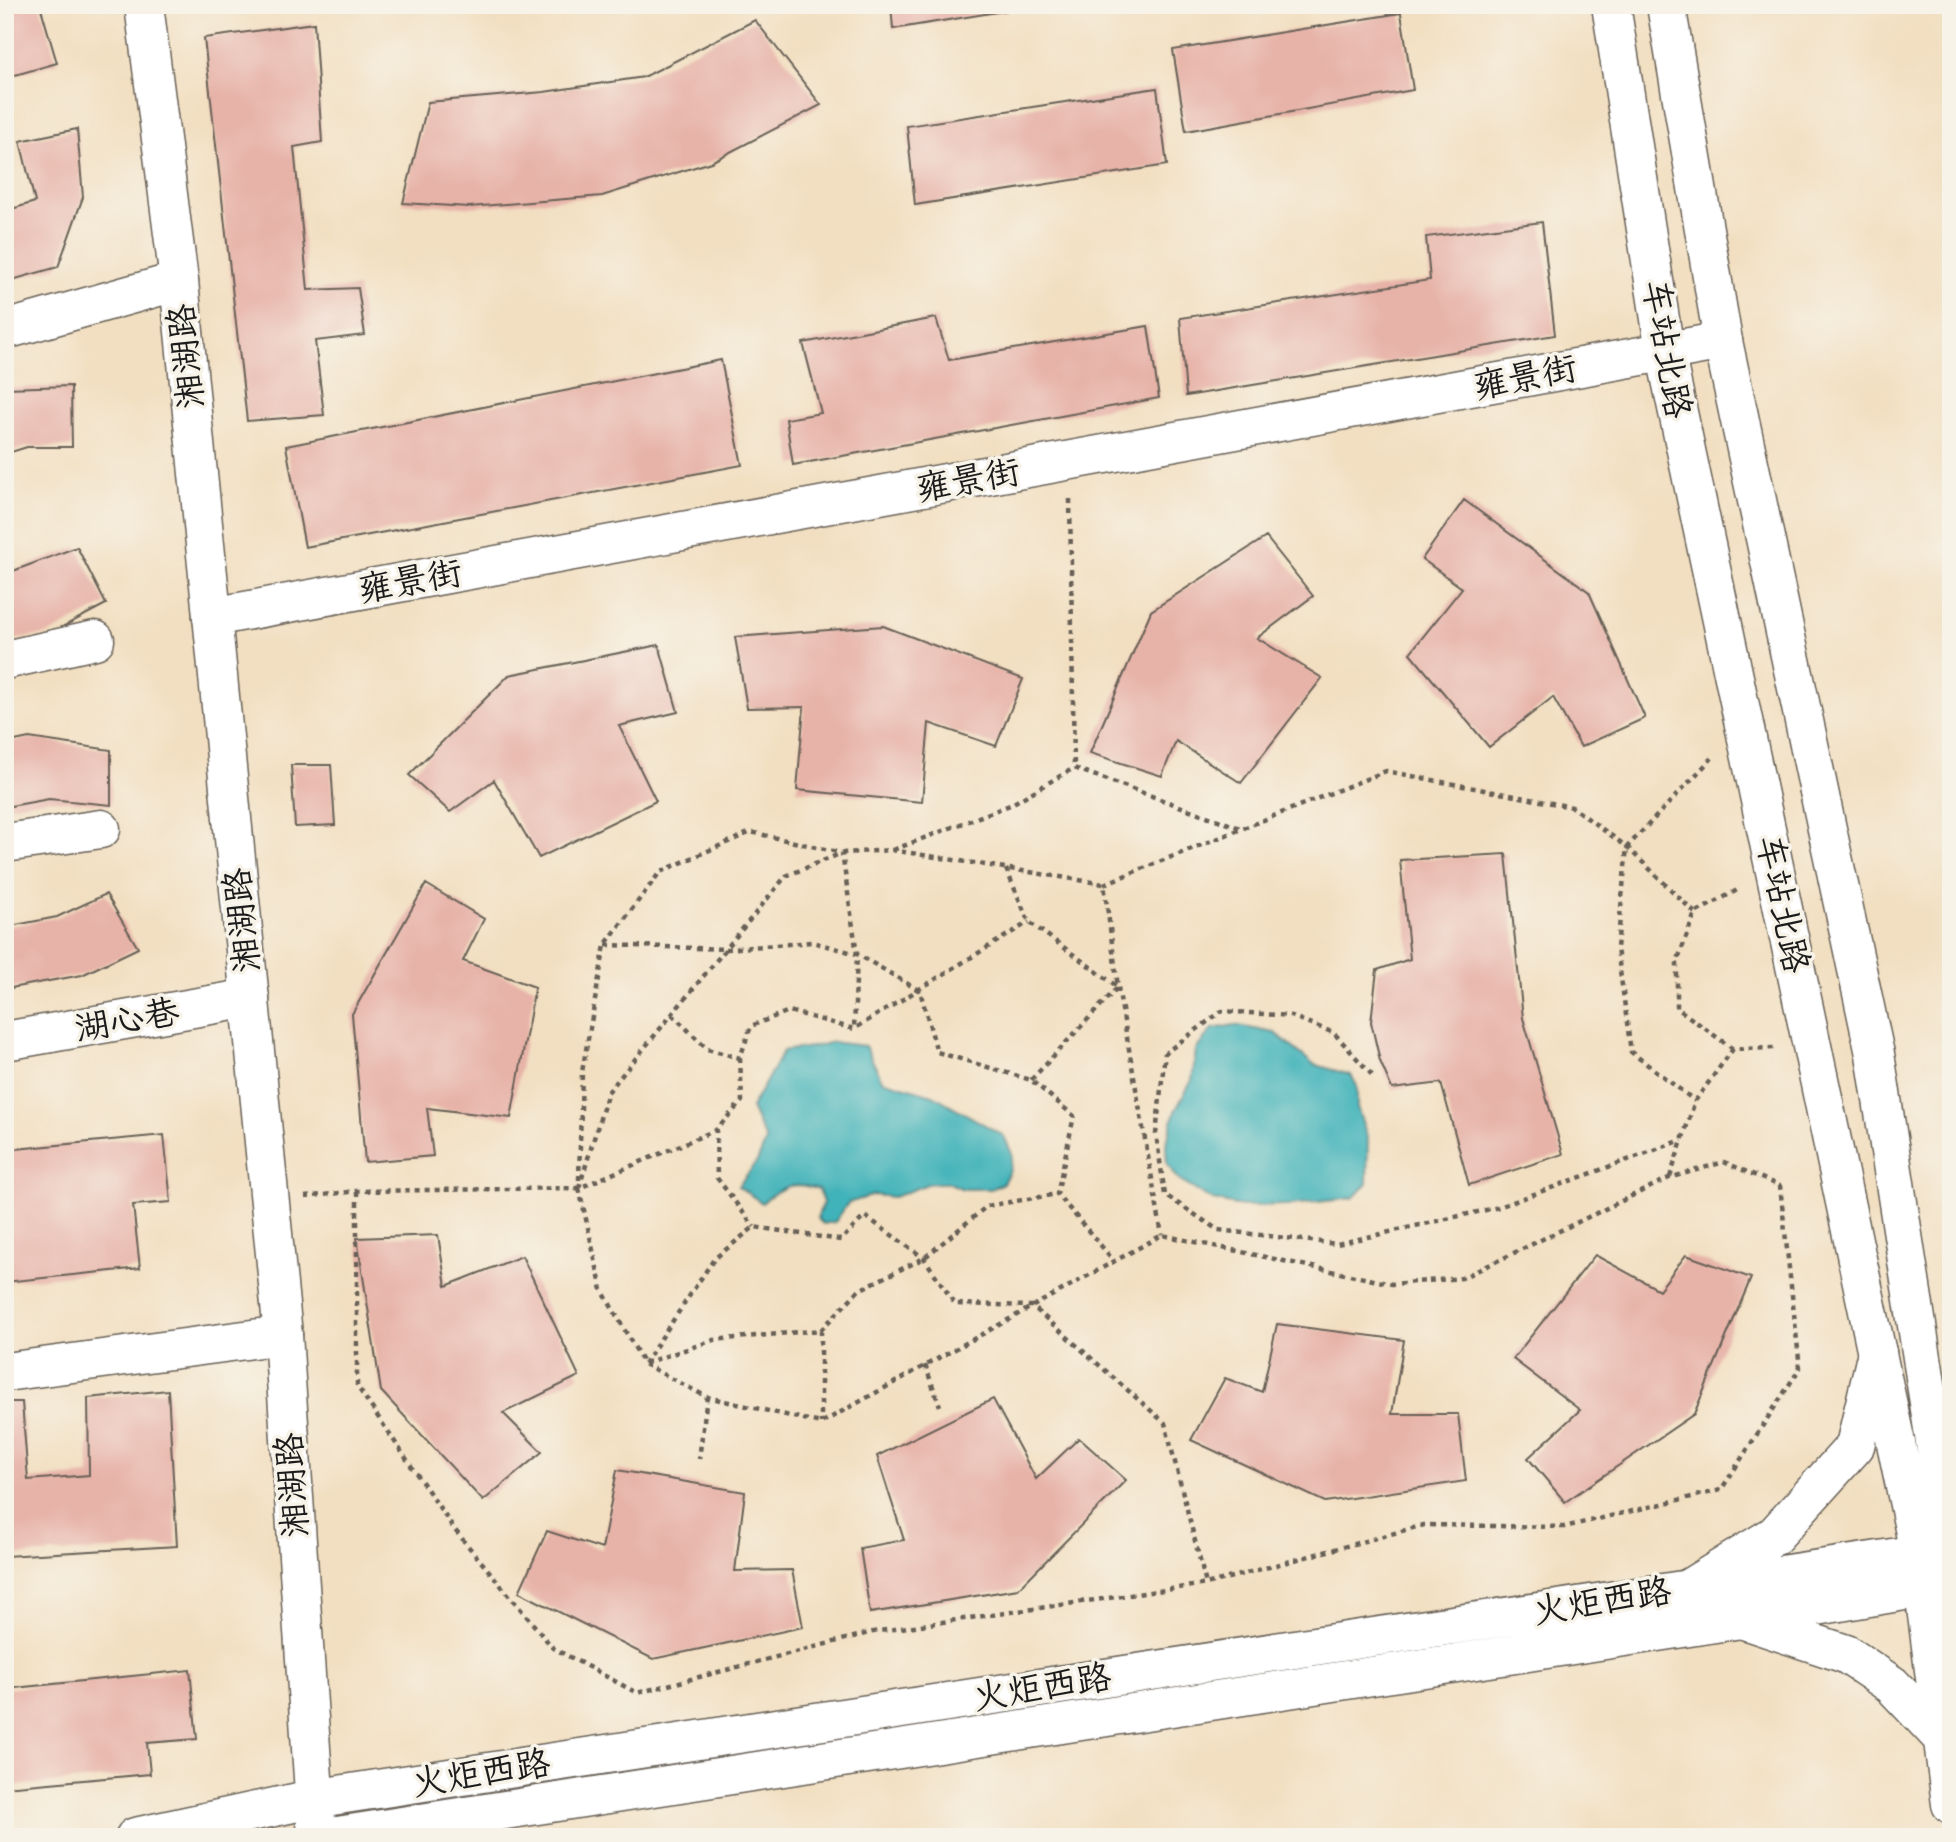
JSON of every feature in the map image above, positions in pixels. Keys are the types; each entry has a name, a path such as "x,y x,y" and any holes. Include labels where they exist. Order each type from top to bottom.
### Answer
{"street":[{"name":"湘湖路","path":"144,5 179,282 283,1335 312,1799 317,1837"},
{"name":"车站北路","path":"1611,5 1665,351 1877,1352 1939,1564"},
{"name":"车站北路","path":"1666,5 1723,341 1875,1054 1939,1564 1944,1740 1951,1804"},
{"path":"5,330 179,282"},
{"name":"雍景街","path":"212,617 1723,341"},
{"path":"5,660 95,640"},
{"path":"5,843 101,829"},
{"name":"湖心巷","path":"5,1041 250,998"},
{"path":"5,1372 283,1335"},
{"path":"1691,1587 1775,1535 1855,1446 1877,1352"},
{"name":"火炬西路","path":"135,1837 312,1799 1691,1587 1939,1564"},
{"name":"火炬西路","path":"331,1837 1741,1619 1939,1564"},
{"path":"1741,1619 1846,1654 1892,1685 1944,1740"}],"path":[{"path":"1069,462 1074,768"},
{"path":"1695,1101 1631,1052 1617,948 1628,847 1744,723"},
{"path":"892,850 1010,805 1074,768 1242,829"},
{"path":"357,1191 357,1386 454,1528 553,1647 637,1693 873,1632 1206,1584 1424,1525 1564,1527 1721,1490 1800,1368 1780,1186 1724,1162 1669,1178 1462,1278 1392,1284 1162,1235 821,1423 707,1397 644,1363 602,1290 579,1188 582,1072 605,944 660,872 751,832 842,853 892,850 1104,884 1386,771 1572,807 1628,847 1695,913"},
{"path":"579,1188 608,1092 786,876 842,853"},
{"path":"842,853 857,954 854,1029"},
{"path":"1005,869 1029,922 1118,988"},
{"path":"1776,873 1754,881 1695,913 1678,962 1678,1008 1733,1049 1813,1046"},
{"path":"1104,884 1118,988 1162,1235"},
{"path":"270,1202 357,1191 579,1188 716,1130 742,1101 740,1058 751,1026 789,1012 854,1029 1029,922"},
{"path":"605,944 727,949 812,942 857,954 920,991 937,1052 1031,1080 1074,1116 1057,1194"},
{"path":"1031,1080 1118,988"},
{"path":"1372,1075 1334,1033 1291,1016 1222,1012 1165,1053 1156,1134 1165,1195 1218,1230 1337,1244 1499,1207 1682,1140"},
{"path":"672,1014 707,1049 740,1058"},
{"path":"1669,1178 1695,1101 1733,1049"},
{"path":"716,1130 717,1178 754,1227 841,1240 865,1216 924,1258 955,1304 1032,1306 1165,1423 1206,1584"},
{"path":"644,1363 714,1340 821,1330 859,1290 924,1258 987,1206 1057,1194"},
{"path":"1057,1194 1114,1261"},
{"path":"644,1363 714,1259 754,1227"},
{"path":"821,1330 821,1423"},
{"path":"925,1365 940,1406"},
{"path":"699,1459 707,1397"}],"water":[{"path":"1234,1025 1275,1033 1313,1064 1351,1075 1357,1086 1357,1107 1368,1139 1367,1184 1353,1198 1290,1205 1240,1206 1213,1200 1180,1181 1167,1164 1166,1145 1175,1111 1192,1080 1196,1050 1212,1029"},
{"path":"831,1042 865,1046 882,1080 933,1095 1004,1136 1012,1154 1010,1170 1003,1183 991,1189 963,1189 950,1183 930,1183 894,1197 874,1195 848,1203 835,1222 823,1224 817,1218 823,1203 819,1190 802,1185 788,1186 762,1203 738,1186 757,1162 766,1141 751,1108 783,1051"}],"building":[{"path":"5,5 40,5 57,63 5,78"},
{"path":"891,5 1027,5 1027,7 893,29"},
{"path":"1401,13 1413,90 1186,131 1173,50"},
{"path":"755,20 821,105 711,162 602,196 469,207 403,203 428,102 544,92 644,77"},
{"path":"314,23 322,142 294,147 308,290 358,288 365,335 315,341 324,415 247,421 204,38"},
{"path":"1157,88 1167,165 915,205 907,126"},
{"path":"77,129 83,197 58,267 5,282 5,211 35,202 20,141"},
{"path":"1542,222 1555,335 1186,396 1180,318 1430,280 1426,237"},
{"path":"936,318 949,360 1148,326 1159,398 793,465 786,419 821,413 803,343"},
{"path":"721,360 742,465 305,547 286,446"},
{"path":"71,386 72,447 27,447 5,454 5,388"},
{"path":"1464,500 1589,592 1645,718 1581,747 1553,697 1489,747 1410,653 1462,588 1422,559"},
{"path":"1266,537 1313,596 1257,638 1322,678 1241,783 1176,741 1162,776 1090,753 1151,611"},
{"path":"77,547 106,604 49,634 5,641 5,574"},
{"path":"883,626 1023,679 996,746 929,723 922,802 797,790 804,707 747,708 735,637"},
{"path":"659,645 678,712 619,726 656,801 539,858 494,780 450,812 409,775 509,675"},
{"path":"29,738 111,750 111,805 49,799 5,807 5,743"},
{"path":"291,765 331,765 335,825 295,827"},
{"path":"1506,854 1523,1018 1563,1154 1469,1185 1441,1083 1392,1089 1380,1061 1371,1022 1377,970 1410,959 1400,860"},
{"path":"426,884 484,919 463,961 535,987 511,1118 427,1108 433,1156 365,1162 352,1014"},
{"path":"106,894 138,948 82,975 5,989 5,927 57,917"},
{"path":"164,1135 171,1202 133,1205 140,1268 5,1282 5,1150"},
{"path":"438,1235 446,1286 522,1256 579,1376 503,1413 542,1452 483,1501 381,1391 357,1238"},
{"path":"1595,1255 1659,1290 1686,1255 1751,1278 1694,1414 1565,1502 1528,1458 1580,1410 1513,1359"},
{"path":"1277,1324 1404,1340 1392,1414 1458,1414 1466,1481 1325,1502 1191,1440 1225,1378 1262,1392"},
{"path":"168,1390 177,1546 5,1556 5,1402 22,1402 28,1480 89,1475 88,1398"},
{"path":"993,1399 1036,1479 1079,1438 1126,1480 1018,1589 870,1613 860,1548 904,1540 877,1456"},
{"path":"617,1470 745,1492 735,1571 792,1570 803,1627 653,1659 519,1592 547,1531 602,1549"},
{"path":"190,1670 197,1739 147,1743 150,1774 5,1787 5,1689"}]}
